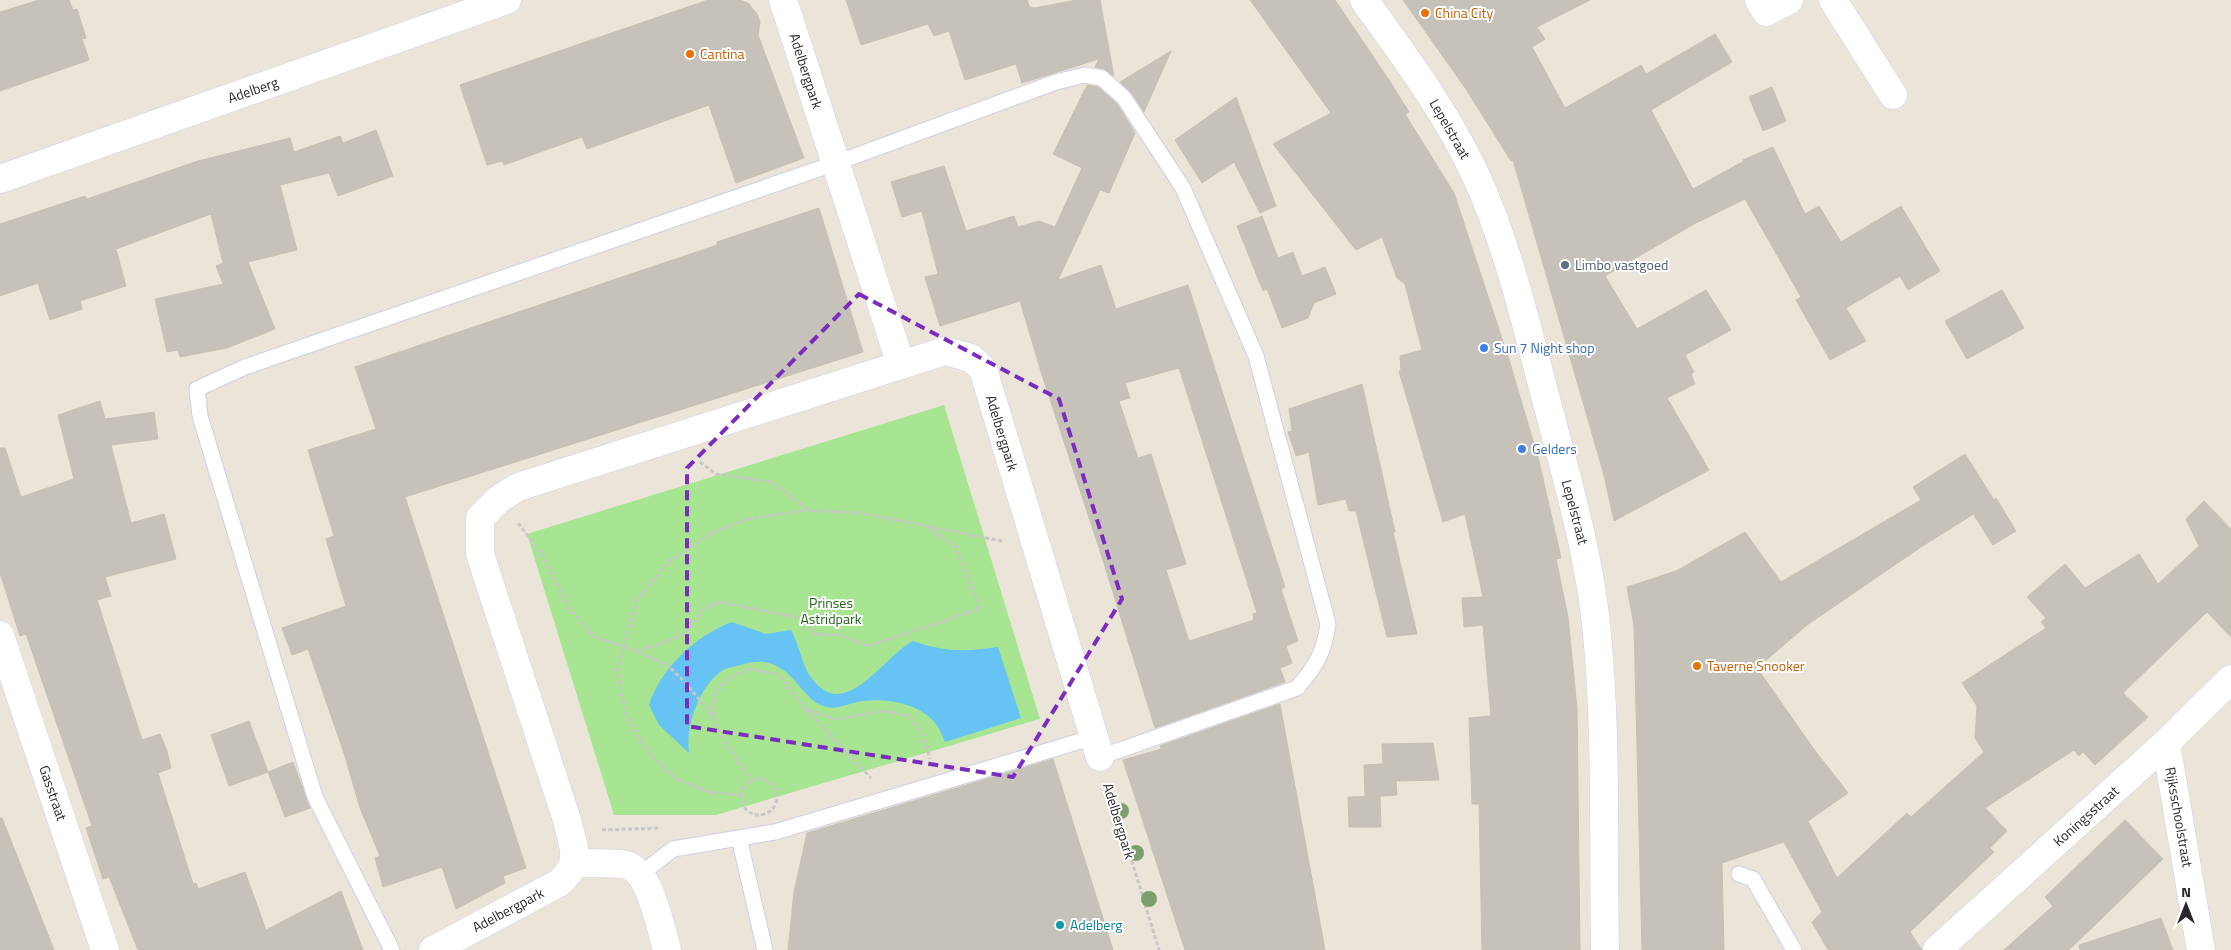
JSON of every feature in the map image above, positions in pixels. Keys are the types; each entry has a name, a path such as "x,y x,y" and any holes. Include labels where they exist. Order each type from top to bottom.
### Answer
{"street":[{"name":"Adelberg","path":"0,179 507,0"},
{"name":"Adelbergpark","path":"783,0 902,365 945,351 971,358 983,369 1097,747"},
{"name":"Lepelstraat","path":"1364,0 1443,112 1477,178 1499,235 1523,314 1587,558 1597,634 1605,950"},
{"path":"1759,0 1766,12 1789,0"},
{"path":"1834,0 1894,95"},
{"path":"667,950 648,888 640,874 628,865 575,863 567,820 480,554 480,518 499,499 518,487 902,365"},
{"name":"Gasstraat","path":"0,635 105,950"},
{"name":"Koningsstraat","path":"1937,950 2166,743 2231,679"},
{"name":"Rijksschoolstraat","path":"2166,743 2201,950"},
{"name":"Adelbergpark","path":"433,950 559,883 570,874 575,863"}],"lane":[{"path":"392,950 314,797 200,416 197,389 245,367 836,163 1056,82 1085,75 1102,78 1124,98 1183,188 1256,356 1328,624 1326,640 1317,664 1297,688 1097,747 937,784 775,832 673,849 640,874"},
{"path":"739,838 765,950"},
{"path":"1739,874 1754,879 1794,950"}],"path":[{"path":"670,438 716,474 772,482 808,510"},
{"path":"499,499 542,554 569,608 595,638 624,646 666,664 684,681 713,716 722,736 752,780"},
{"path":"742,796 709,792 674,778 649,752 626,714 617,671 637,601 668,562 712,533 747,518 808,510 861,513 1037,548"},
{"path":"637,651 683,635 694,626 703,609 720,602 800,618 815,634 840,635 869,646 980,609 955,546 924,525"},
{"path":"713,716 716,692 729,678 752,669 778,674 806,709 872,780 864,783"},
{"path":"806,709 836,719 886,711 909,716 924,736 937,784"},
{"name":"Adelbergpark","path":"1097,747 1159,950"},
{"path":"752,780 766,780 776,789 777,803 767,814 753,814 742,804 742,790 752,780"}],"highlighted area":[{"path":"859,294 1059,399 1122,599 1013,777 687,726 687,468"}],"green space":[{"name":"Prinses Astridpark","path":"944,405 1040,719 716,815 614,815 527,534"}],"water":[{"path":"732,622 766,634 791,630 810,676 823,690 836,694 849,691 863,683 901,649 913,641 955,650 998,647 1021,718 945,742 940,730 930,717 913,707 893,702 872,700 840,707 826,707 807,695 780,668 767,663 753,662 725,669 708,684 692,718 689,730 689,753 659,725 649,705 654,691 662,678 681,655 705,636"}],"building":[{"path":"39,0 69,0 73,10 77,9 86,38 82,39 89,60 0,91 0,12"},
{"path":"708,0 739,0 748,3 757,14 760,22 758,35 804,158 736,183 709,105 587,149 582,137 504,165 502,161 487,165 460,85"},
{"path":"846,0 1027,0 1030,7 1034,8 1077,0 1100,0 1114,76 1104,69 1095,67 1099,59 1022,83 1016,64 965,80 949,31 934,36 928,24 861,45"},
{"path":"1250,0 1335,0 1409,112 1405,114 1454,193 1510,363 1539,461 1561,558 1556,559 1568,617 1577,708 1580,950 1482,950 1479,804 1472,804 1469,718 1491,716 1483,625 1464,627 1462,598 1483,597 1465,514 1443,522 1399,371 1401,370 1400,356 1422,350 1405,284 1397,278 1382,237 1356,250 1273,144 1331,113"},
{"path":"1403,0 1590,0 1537,27 1545,39 1532,47 1565,108 1641,65 1646,74 1715,34 1732,62 1651,110 1693,189 1743,160 1773,147 1805,214 1819,206 1841,242 1901,206 1940,271 1908,290 1900,276 1846,308 1866,341 1830,360 1796,300 1801,297 1745,199 1694,224 1605,276 1637,329 1706,290 1731,330 1685,355 1694,372 1691,374 1695,384 1667,398 1709,470 1614,521 1604,475 1513,160 1511,161 1466,89"},
{"path":"1171,51 1144,112 1132,93 1120,82"},
{"path":"1087,85 1098,87 1117,104 1135,133 1109,193 1100,190 1058,280 1101,265 1116,309 1188,285 1285,587 1281,589 1298,641 1286,646 1292,663 1280,668 1285,682 1155,728 1020,301 940,326 925,277 938,274 922,211 902,217 891,182 944,166 966,231 1014,216 1018,227 1039,221 1055,227 1082,168 1053,154","holes":["1179,368 1257,613 1253,614 1254,620 1189,641 1166,570 1186,564 1151,454 1138,458 1119,401 1130,398 1125,383"]},
{"path":"1772,87 1786,121 1763,131 1749,97"},
{"path":"1236,97 1276,206 1260,213 1234,162 1202,183 1175,140"},
{"path":"376,130 393,176 338,196 329,173 280,185 297,250 248,262 275,329 227,348 180,357 178,350 167,352 155,299 223,284 216,266 223,263 211,214 116,249 126,286 80,301 82,309 50,320 38,283 0,296 0,224 85,196 87,199 198,161 290,138 294,152 340,136 343,143"},
{"path":"819,208 863,352 405,497 526,868 503,876 505,883 456,909 442,867 383,887 375,858 380,856 360,808 345,756 308,649 292,655 282,628 346,606 326,539 334,536 308,450 376,429 355,367 717,245 717,242"},
{"path":"1262,216 1278,258 1293,252 1302,276 1325,267 1336,294 1314,303 1308,318 1282,328 1267,289 1263,291 1237,226"},
{"path":"2002,290 2024,328 1967,359 1945,321"},
{"path":"1362,384 1395,532 1393,532 1417,634 1387,637 1356,511 1349,511 1346,499 1318,505 1309,452 1296,456 1288,432 1292,431 1289,409"},
{"path":"100,401 105,419 154,412 158,439 111,445 131,523 164,514 176,559 105,577 111,596 97,600 142,740 160,734 167,751 171,768 158,773 193,884 196,883 198,889 245,872 266,930 341,891 363,950 138,950 109,877 103,879 86,828 92,826 26,634 20,636 0,573 0,448 5,448 21,497 74,479 58,415"},
{"path":"1965,454 1994,500 1996,498 2016,531 1993,545 1974,515 1983,508 1921,547 1807,625 1757,668 1813,748 1848,793 1808,821 1837,878 1907,813 1911,817 1984,752 1975,738 1977,706 1962,683 2046,628 2041,622 2046,618 2027,597 2065,564 2085,588 2139,554 2158,584 2199,546 2186,519 2204,501 2231,529 2231,637 2207,612 2123,693 2148,717 2095,765 2083,752 2079,756 2074,750 1985,808 2007,831 1990,848 1994,852 1910,932 1922,950 1828,950 1812,922 1822,912 1784,842 1722,863 1724,950 1642,950 1634,626 1627,587 1676,571 1745,532 1781,582 1921,500 1913,487"},
{"path":"1280,704 1325,950 1185,950 1123,760 1161,749 1160,746"},
{"path":"249,721 268,772 229,786 211,735"},
{"path":"1433,743 1439,780 1396,781 1397,795 1365,797 1364,765 1383,764 1382,744"},
{"name":"Adelberg","path":"1053,759 1113,950 788,950 794,892 807,833"},
{"path":"293,762 310,808 285,817 268,772"},
{"path":"1380,796 1381,827 1349,827 1348,797"},
{"path":"0,818 2,818 54,950 0,950"},
{"path":"2125,820 2163,859 2069,950 2004,950 2053,906 2045,897"},
{"path":"2161,918 2173,950 2080,950 2079,945"}],"place":[{"name":"China City","path":"1425,13"},
{"name":"Cantina","path":"690,54"},
{"name":"Limbo vastgoed","path":"1565,265"},
{"name":"Sun 7 Night shop","path":"1484,348"},
{"name":"Gelders","path":"1522,449"},
{"name":"Taverne Snooker","path":"1697,666"},
{"name":"Adelberg","path":"1060,925"}]}
